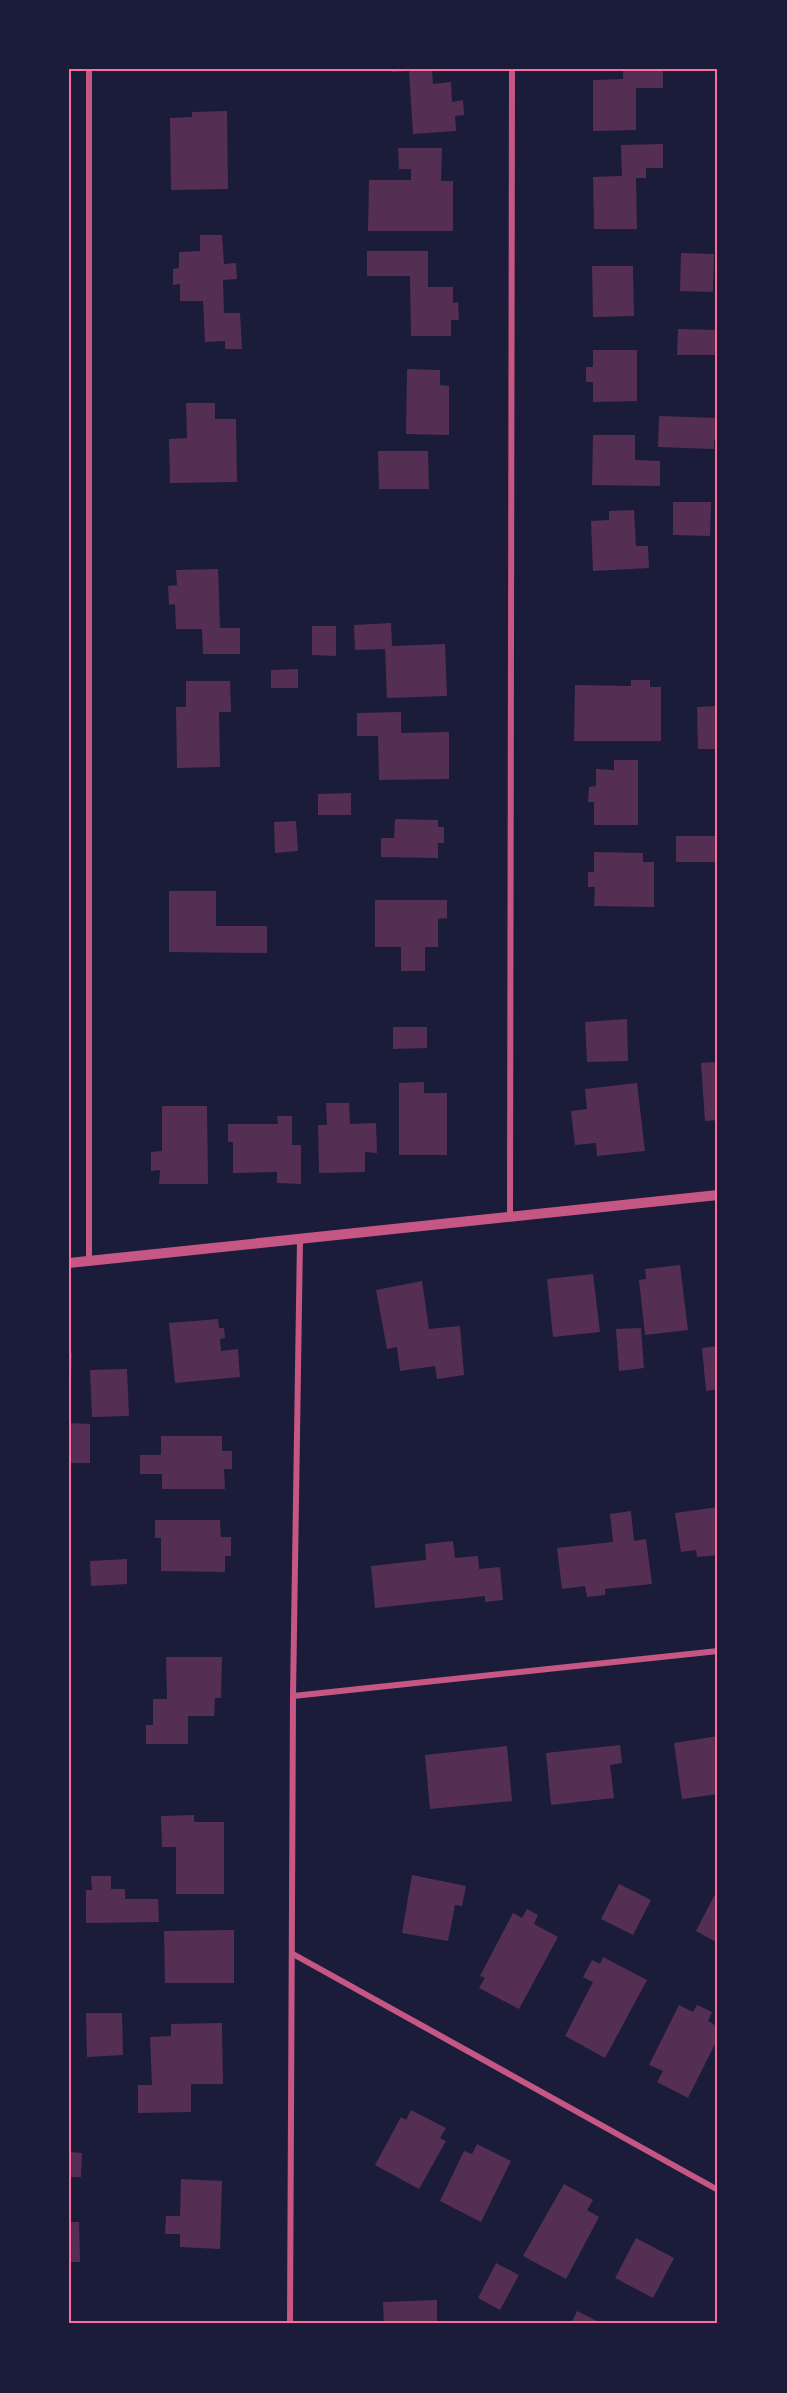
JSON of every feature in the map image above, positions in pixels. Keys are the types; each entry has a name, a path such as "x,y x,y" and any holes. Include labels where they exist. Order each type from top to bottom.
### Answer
{"street":[{"path":"88,1262 89,69"},
{"path":"510,1218 512,69"},
{"path":"69,1263 718,1195"},
{"path":"290,2324 293,1696 300,1239"},
{"path":"293,1696 718,1652"},
{"path":"293,1954 718,2190"}],"building":[{"path":"392,69 432,69 433,84 451,82 452,102 463,100 464,115 455,116 456,131 413,134 409,71 392,72"},
{"path":"623,69 663,69 663,88 636,88 636,130 593,131 593,80 623,79"},
{"path":"227,111 228,189 171,190 170,118 192,117 192,112"},
{"path":"663,144 663,168 646,168 646,178 636,178 637,229 594,229 593,177 622,176 621,145"},
{"path":"398,148 442,148 441,181 453,181 453,231 368,231 369,180 411,180 411,169 399,169"},
{"path":"200,235 222,235 224,264 236,263 237,279 223,280 224,313 240,313 242,349 225,349 225,341 205,342 203,301 180,301 180,284 173,285 173,269 179,268 179,252 200,251"},
{"path":"367,251 428,251 428,287 453,287 453,303 458,302 459,320 451,320 451,336 411,336 410,276 367,276"},
{"path":"681,253 714,254 713,292 680,291"},
{"path":"592,266 633,266 634,316 593,317"},
{"path":"678,329 718,330 718,355 677,355"},
{"path":"593,350 637,350 637,401 593,402 593,382 586,382 586,367 593,367"},
{"path":"407,369 440,370 440,385 449,386 449,435 406,434"},
{"path":"186,403 215,403 215,419 236,419 237,482 170,483 169,439 187,438"},
{"path":"659,416 718,418 718,440 714,440 714,449 658,447"},
{"path":"593,435 635,435 635,460 660,461 660,486 592,485"},
{"path":"378,451 428,451 429,489 379,489"},
{"path":"673,502 711,502 710,536 673,535"},
{"path":"634,510 636,546 648,546 649,568 593,571 591,521 609,520 609,511"},
{"path":"218,569 220,628 240,628 240,654 203,654 202,629 176,629 175,604 169,605 168,586 177,585 176,570"},
{"path":"391,623 392,646 445,644 447,696 387,698 385,649 355,650 354,625"},
{"path":"312,626 336,626 336,656 312,655"},
{"path":"298,669 298,688 271,688 271,670"},
{"path":"631,680 650,680 650,687 661,687 661,741 574,741 575,685 631,686"},
{"path":"186,681 230,681 231,712 219,712 220,767 177,768 176,707 186,707"},
{"path":"718,706 718,749 698,749 697,707"},
{"path":"401,712 401,733 449,732 449,779 379,780 378,736 357,736 357,713"},
{"path":"614,760 638,760 638,825 594,825 594,802 588,802 589,787 596,786 596,769 614,770"},
{"path":"351,793 351,815 318,815 318,794"},
{"path":"395,819 438,820 438,827 444,827 444,843 438,843 438,858 381,857 381,838 394,838"},
{"path":"296,821 298,851 275,853 274,822"},
{"path":"676,836 715,836 715,862 676,862"},
{"path":"594,852 643,853 643,862 654,862 654,907 594,906 595,887 588,887 588,872 594,872"},
{"path":"169,891 216,891 216,926 267,926 267,953 169,952"},
{"path":"375,900 447,900 447,918 438,919 438,947 425,947 425,971 401,971 401,947 375,947"},
{"path":"627,1019 628,1061 587,1062 585,1022"},
{"path":"393,1027 427,1027 427,1048 393,1049"},
{"path":"718,1062 718,1120 705,1121 701,1063"},
{"path":"424,1082 424,1093 447,1093 447,1155 399,1155 399,1083"},
{"path":"637,1083 645,1151 597,1156 596,1143 575,1145 571,1111 587,1109 585,1089"},
{"path":"326,1103 349,1103 350,1124 376,1123 377,1153 365,1152 365,1172 319,1173 318,1125 327,1125"},
{"path":"162,1106 207,1106 208,1184 159,1184 160,1170 151,1171 151,1152 162,1151"},
{"path":"277,1116 292,1116 292,1145 301,1145 301,1184 277,1183 277,1172 233,1173 233,1142 228,1142 228,1124 278,1124"},
{"path":"680,1265 688,1330 645,1335 639,1280 646,1279 645,1269"},
{"path":"593,1274 600,1332 553,1337 547,1279"},
{"path":"422,1281 429,1329 460,1326 464,1375 437,1379 435,1366 400,1371 397,1347 387,1349 376,1290"},
{"path":"218,1319 219,1328 224,1328 225,1338 220,1339 221,1351 238,1349 240,1377 175,1383 169,1323"},
{"path":"641,1328 644,1368 619,1371 616,1329"},
{"path":"718,1346 718,1389 706,1391 702,1348"},
{"path":"69,1353 72,1353 71,1383 69,1382"},
{"path":"127,1369 129,1416 92,1417 90,1370"},
{"path":"69,1423 90,1424 90,1463 69,1463"},
{"path":"161,1436 222,1436 222,1451 232,1451 232,1469 224,1469 225,1489 162,1489 162,1474 140,1474 140,1455 161,1455"},
{"path":"718,1507 718,1555 697,1557 696,1550 681,1552 675,1513"},
{"path":"631,1511 634,1541 646,1539 652,1584 605,1589 605,1595 587,1597 585,1586 562,1589 557,1548 613,1542 610,1514"},
{"path":"155,1520 220,1520 221,1537 231,1537 231,1556 225,1556 225,1572 161,1571 161,1538 155,1538"},
{"path":"453,1541 455,1558 478,1556 479,1569 500,1567 503,1600 485,1602 485,1596 375,1608 371,1566 426,1560 425,1544"},
{"path":"127,1559 127,1584 91,1586 90,1561"},
{"path":"166,1657 222,1657 221,1698 215,1698 214,1716 188,1716 188,1744 146,1744 146,1725 153,1725 153,1699 167,1699"},
{"path":"718,1736 718,1794 682,1799 674,1743"},
{"path":"620,1745 622,1763 610,1765 614,1798 551,1805 546,1753"},
{"path":"507,1746 512,1801 430,1809 425,1755"},
{"path":"194,1815 194,1822 224,1822 224,1894 176,1894 176,1847 162,1847 161,1816"},
{"path":"412,1875 466,1886 462,1906 455,1905 448,1941 402,1933"},
{"path":"91,1876 111,1876 111,1889 125,1889 125,1899 158,1899 159,1922 86,1923 86,1890 92,1890"},
{"path":"619,1884 651,1900 633,1935 601,1919"},
{"path":"714,1896 718,1898 718,1943 696,1931"},
{"path":"527,1909 538,1915 534,1924 558,1937 519,2009 479,1988 485,1978 480,1976 513,1913 522,1918"},
{"path":"234,1930 234,1983 165,1983 164,1931"},
{"path":"603,1957 647,1980 605,2058 565,2036 593,1982 583,1977 592,1960 600,1964"},
{"path":"679,2005 693,2012 697,2005 712,2012 708,2021 718,2027 718,2038 688,2098 657,2082 663,2071 649,2065"},
{"path":"86,2013 122,2013 123,2055 87,2057"},
{"path":"222,2023 223,2084 191,2084 191,2112 138,2113 138,2085 152,2085 150,2037 171,2036 171,2024"},
{"path":"411,2110 446,2128 440,2138 446,2141 419,2189 375,2165 401,2117 406,2120"},
{"path":"477,2144 511,2161 481,2222 440,2201 464,2151 472,2154"},
{"path":"69,2152 82,2153 81,2177 69,2177"},
{"path":"181,2179 222,2181 220,2249 180,2247 180,2234 165,2234 166,2216 180,2216"},
{"path":"564,2184 593,2200 587,2210 599,2217 566,2279 523,2256"},
{"path":"69,2222 79,2222 80,2262 69,2262"},
{"path":"636,2238 674,2258 653,2298 615,2278"},
{"path":"496,2263 519,2275 500,2310 478,2298"},
{"path":"437,2300 437,2324 384,2324 383,2302"},
{"path":"577,2311 599,2322 597,2324 571,2324"}]}
